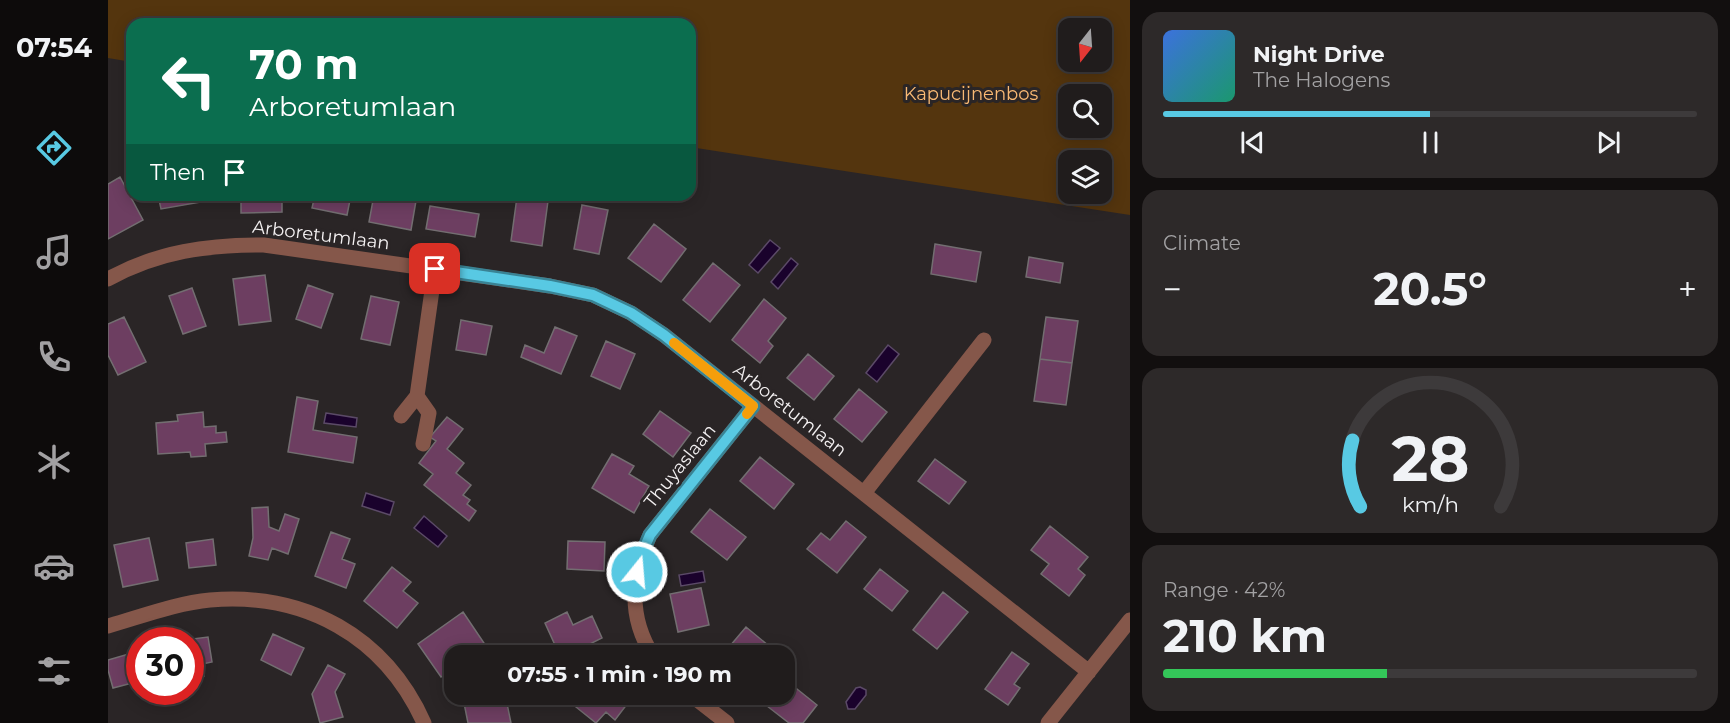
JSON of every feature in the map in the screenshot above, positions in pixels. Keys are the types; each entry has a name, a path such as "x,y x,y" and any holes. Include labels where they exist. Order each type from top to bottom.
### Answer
{"street":[{"name":"Arboretumlaan","path":"108,279 155,258 185,250 224,245 264,244 550,286 593,295 631,313 664,335 1089,672"},
{"path":"401,416 417,396 435,269"},
{"path":"864,493 984,340"},
{"path":"417,396 429,413 423,444"},
{"name":"Thuyaslaan","path":"646,645 635,612 635,585 639,560 650,535 753,406"},
{"path":"108,626 209,600 262,599 298,607 337,624 371,647 397,676 417,706 424,723"},
{"path":"1048,723 1130,620"},
{"path":"704,705 727,723"}],"green space":[{"name":"Kapucijnenbos","path":"108,0 1130,0 1130,215 1059,204 1112,204 1112,150 1058,150 1058,204 696,148 696,18 126,18 126,61 108,58"}],"shaded area":[{"path":"770,240 780,248 758,273 749,265"},
{"path":"791,258 798,264 778,289 771,282"},
{"path":"888,345 899,354 877,382 866,373"},
{"path":"326,413 357,418 356,427 324,423"},
{"path":"366,493 394,502 390,515 362,506"},
{"path":"424,516 447,536 438,547 414,528"},
{"path":"703,571 705,582 681,586 679,575"},
{"path":"856,688 866,690 866,695 855,709 848,709 846,702"}],"building":[{"path":"120,177 126,188 126,201 133,201 143,220 108,239 108,184"},
{"path":"159,201 207,201 161,209"},
{"path":"241,201 282,201 282,212 241,213"},
{"path":"314,201 350,201 347,215 312,208"},
{"path":"373,201 416,201 411,230 369,222"},
{"path":"516,201 548,201 542,246 511,241"},
{"path":"582,205 608,210 599,254 574,249"},
{"path":"430,206 479,214 475,237 426,229"},
{"path":"654,224 686,249 661,282 628,258"},
{"path":"935,244 981,252 976,282 931,274"},
{"path":"1029,257 1063,263 1060,283 1026,277"},
{"path":"713,263 740,285 710,322 683,300"},
{"path":"265,275 271,321 239,325 233,279"},
{"path":"308,285 333,294 321,328 296,319"},
{"path":"192,288 206,326 183,334 169,296"},
{"path":"371,296 399,302 390,345 361,339"},
{"path":"764,299 786,318 768,341 773,346 760,363 732,340"},
{"path":"124,317 146,362 118,375 108,355 108,324"},
{"path":"1046,317 1078,321 1072,363 1040,359"},
{"path":"461,320 492,326 486,355 456,350"},
{"path":"555,327 577,336 561,374 521,357 525,345 544,353"},
{"path":"606,341 635,354 620,389 591,376"},
{"path":"808,354 834,376 814,400 787,378"},
{"path":"1040,359 1072,363 1066,405 1034,401"},
{"path":"859,389 887,412 862,442 834,419"},
{"path":"297,397 318,401 313,430 357,437 353,463 288,452"},
{"path":"660,411 691,433 673,457 643,434"},
{"path":"203,412 204,427 216,426 216,433 226,432 227,442 205,444 206,456 191,457 190,452 158,454 156,423 178,421 177,415"},
{"path":"447,417 463,429 447,449 464,463 456,473 471,485 463,495 470,500 467,504 476,511 469,521 424,485 433,474 419,463 436,441 430,437"},
{"path":"612,454 634,466 629,474 649,486 634,513 592,488"},
{"path":"760,457 794,484 774,509 740,481"},
{"path":"935,459 966,482 949,504 918,481"},
{"path":"268,507 269,527 279,531 285,514 299,519 288,554 272,548 268,560 249,556 253,538 252,508"},
{"path":"710,509 746,537 727,560 691,532"},
{"path":"846,521 866,537 837,573 807,549 821,533 830,540"},
{"path":"1050,526 1088,557 1078,569 1085,575 1069,596 1041,574 1049,564 1031,550"},
{"path":"331,532 350,539 342,559 355,564 346,588 315,576"},
{"path":"149,538 158,580 123,587 114,545"},
{"path":"213,539 216,565 189,568 186,543"},
{"path":"568,541 605,542 604,571 567,569"},
{"path":"392,567 411,582 403,591 418,603 397,628 364,601"},
{"path":"880,569 908,591 892,611 864,589"},
{"path":"701,588 709,625 678,632 670,594"},
{"path":"943,592 968,612 937,649 913,630"},
{"path":"463,612 485,645 444,645 444,675 441,677 418,644"},
{"path":"567,612 573,625 592,616 602,638 588,645 555,645 545,623"},
{"path":"746,627 768,645 731,645"},
{"path":"273,634 304,648 291,675 261,660"},
{"path":"208,637 212,662 204,664 204,638"},
{"path":"1012,652 1029,664 1014,684 1020,688 1008,705 985,689"},
{"path":"126,655 126,685 113,688 108,660"},
{"path":"328,665 345,674 335,692 343,717 320,723 312,694"},
{"path":"795,687 817,705 803,723 789,723 767,706 795,705"},
{"path":"464,705 507,705 511,723 468,723"},
{"path":"574,705 626,705 615,720 606,712 596,723"}],"slow traffic":[{"path":"674,343 753,406 747,414"}],"route":[{"path":"435,269 550,286 593,295 631,313 664,335 753,406 650,535 639,560 637,572"}]}
